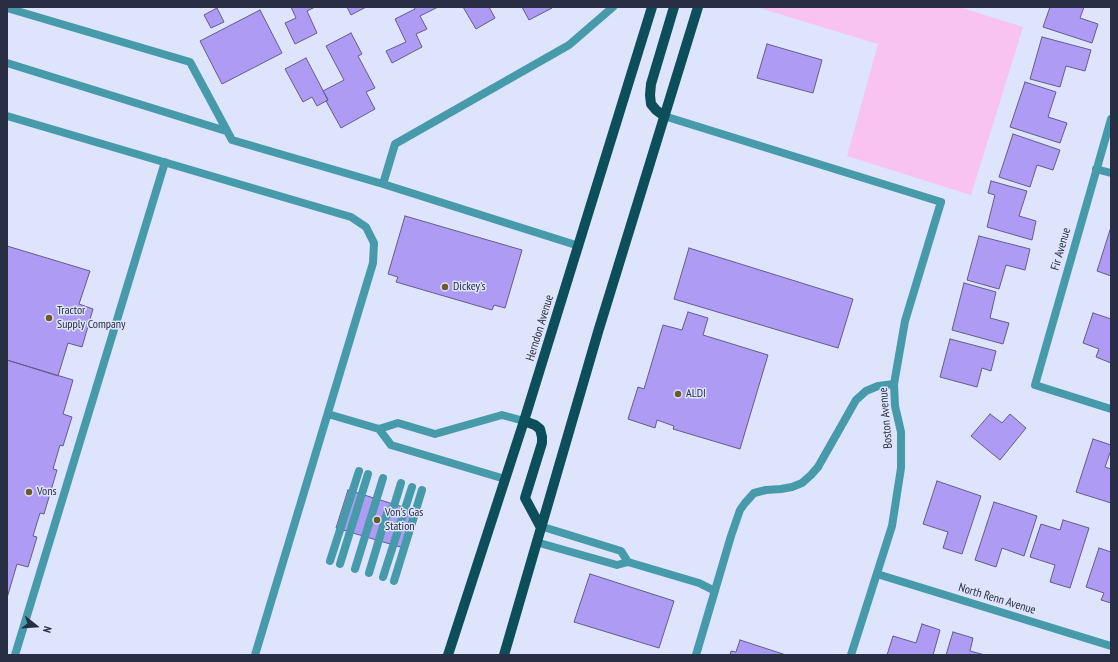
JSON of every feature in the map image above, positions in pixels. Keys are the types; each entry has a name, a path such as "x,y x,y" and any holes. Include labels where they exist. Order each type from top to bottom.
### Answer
{"main road":[{"name":"Herndon Avenue","path":"448,655 524,421 652,7"},
{"path":"664,116 651,104 651,84 674,7"},
{"path":"504,655 540,526 598,332 698,7"},
{"path":"524,421 535,425 540,429 542,437 542,443 525,498 540,526"}],"street":[{"path":"383,184 395,144 569,45 613,7"},
{"path":"7,8 190,62 232,140 383,184 579,246"},
{"path":"7,63 226,131"},
{"path":"7,116 351,217 366,227 374,243 373,264 255,655"},
{"name":"Boston Avenue","path":"664,116 941,202 905,321 894,384 901,432 901,468 892,526 851,655"},
{"name":"Fir Avenue","path":"1111,119 1035,385 1111,409"},
{"path":"15,655 165,162"},
{"path":"1096,169 1111,173"},
{"path":"696,655 737,517 745,503 754,493 766,490 781,490 802,483 818,467 856,400 866,391 878,386 894,384"},
{"path":"328,414 378,429 398,423 435,434 502,415 524,421"},
{"path":"378,429 391,445 505,479"},
{"path":"330,561 359,471"},
{"path":"340,564 368,474"},
{"path":"355,569 383,478"},
{"path":"369,573 387,513 394,506 401,483"},
{"path":"383,577 412,486"},
{"path":"394,581 422,490"},
{"path":"540,526 621,551 628,562"},
{"path":"536,542 617,565 628,562 699,583 715,591"},
{"name":"North Renn Avenue","path":"877,574 1111,646"}],"shaded area":[{"path":"756,7 959,7 1023,27 971,195 847,156 878,44"}],"building":[{"path":"291,7 315,7 307,11 317,33 295,44 285,23 296,18"},
{"path":"347,7 366,7 351,15"},
{"path":"414,7 438,7 420,16 427,29 416,34 422,47 392,63 386,51 406,42 395,19 415,9"},
{"path":"463,7 489,7 495,18 476,29"},
{"path":"522,7 551,7 552,8 529,20"},
{"path":"1050,7 1084,7 1080,18 1098,24 1092,43 1043,27"},
{"path":"217,8 224,22 211,28 204,15"},
{"path":"260,10 282,53 222,84 200,41"},
{"path":"351,33 362,54 358,56 375,88 366,92 375,109 341,128 326,101 328,100 323,91 344,80 326,46"},
{"path":"1042,37 1091,50 1085,71 1066,66 1060,87 1030,79"},
{"path":"767,44 822,60 813,93 757,78"},
{"path":"306,58 328,100 317,106 312,97 303,102 285,69"},
{"path":"1025,82 1056,92 1048,117 1067,123 1060,143 1010,127"},
{"path":"1013,134 1060,150 1053,170 1037,165 1030,187 999,177"},
{"path":"991,181 1027,191 1019,216 1036,221 1032,240 987,227 995,195 988,193"},
{"path":"405,216 522,250 505,308 494,305 492,310 396,282 398,277 388,274"},
{"path":"1110,230 1111,231 1111,276 1097,271"},
{"path":"979,236 1030,249 1025,270 1006,265 999,289 967,280"},
{"name":"Tractor Supply Company","path":"7,246 90,271 79,304 93,309 82,347 68,343 58,376 7,360"},
{"path":"689,248 853,299 838,348 674,299"},
{"path":"964,283 996,292 990,318 1009,323 1003,344 952,330"},
{"path":"688,312 708,318 703,335 768,355 740,449 673,429 674,426 657,420 655,428 628,419 638,387 644,389 663,325 682,330"},
{"path":"1093,313 1111,319 1111,363 1096,357 1099,349 1083,343"},
{"path":"950,339 996,351 991,371 982,368 977,387 940,377"},
{"name":"Vons","path":"7,360 73,380 63,414 72,417 63,446 60,445 53,469 57,470 44,514 40,513 33,536 37,537 28,567 17,564 7,598"},
{"path":"990,414 1002,423 1010,414 1026,428 1000,460 971,436"},
{"path":"1093,439 1111,445 1111,450 1105,467 1111,469 1111,503 1076,492"},
{"path":"937,481 981,496 962,554 943,548 948,532 923,524"},
{"name":"Von's Gas Station","path":"348,490 419,512 407,549 336,528"},
{"path":"994,502 1037,516 1024,556 1002,548 996,567 975,560"},
{"path":"1063,520 1089,528 1070,588 1050,582 1055,565 1030,557 1041,524 1060,530"},
{"path":"1099,548 1111,552 1111,603 1101,600 1104,593 1086,587"},
{"path":"590,574 674,601 659,648 574,622"},
{"path":"922,624 940,630 933,655 887,655 893,636 916,643"},
{"path":"953,632 973,638 970,651 985,655 946,655"},
{"path":"740,640 786,655 730,655 731,651 736,652"}],"place":[{"name":"Dickey's","path":"445,287"},
{"name":"Tractor Supply Company","path":"49,318"},
{"name":"ALDI","path":"678,394"},
{"name":"Vons","path":"29,492"},
{"name":"Von's Gas Station","path":"377,520"}]}
